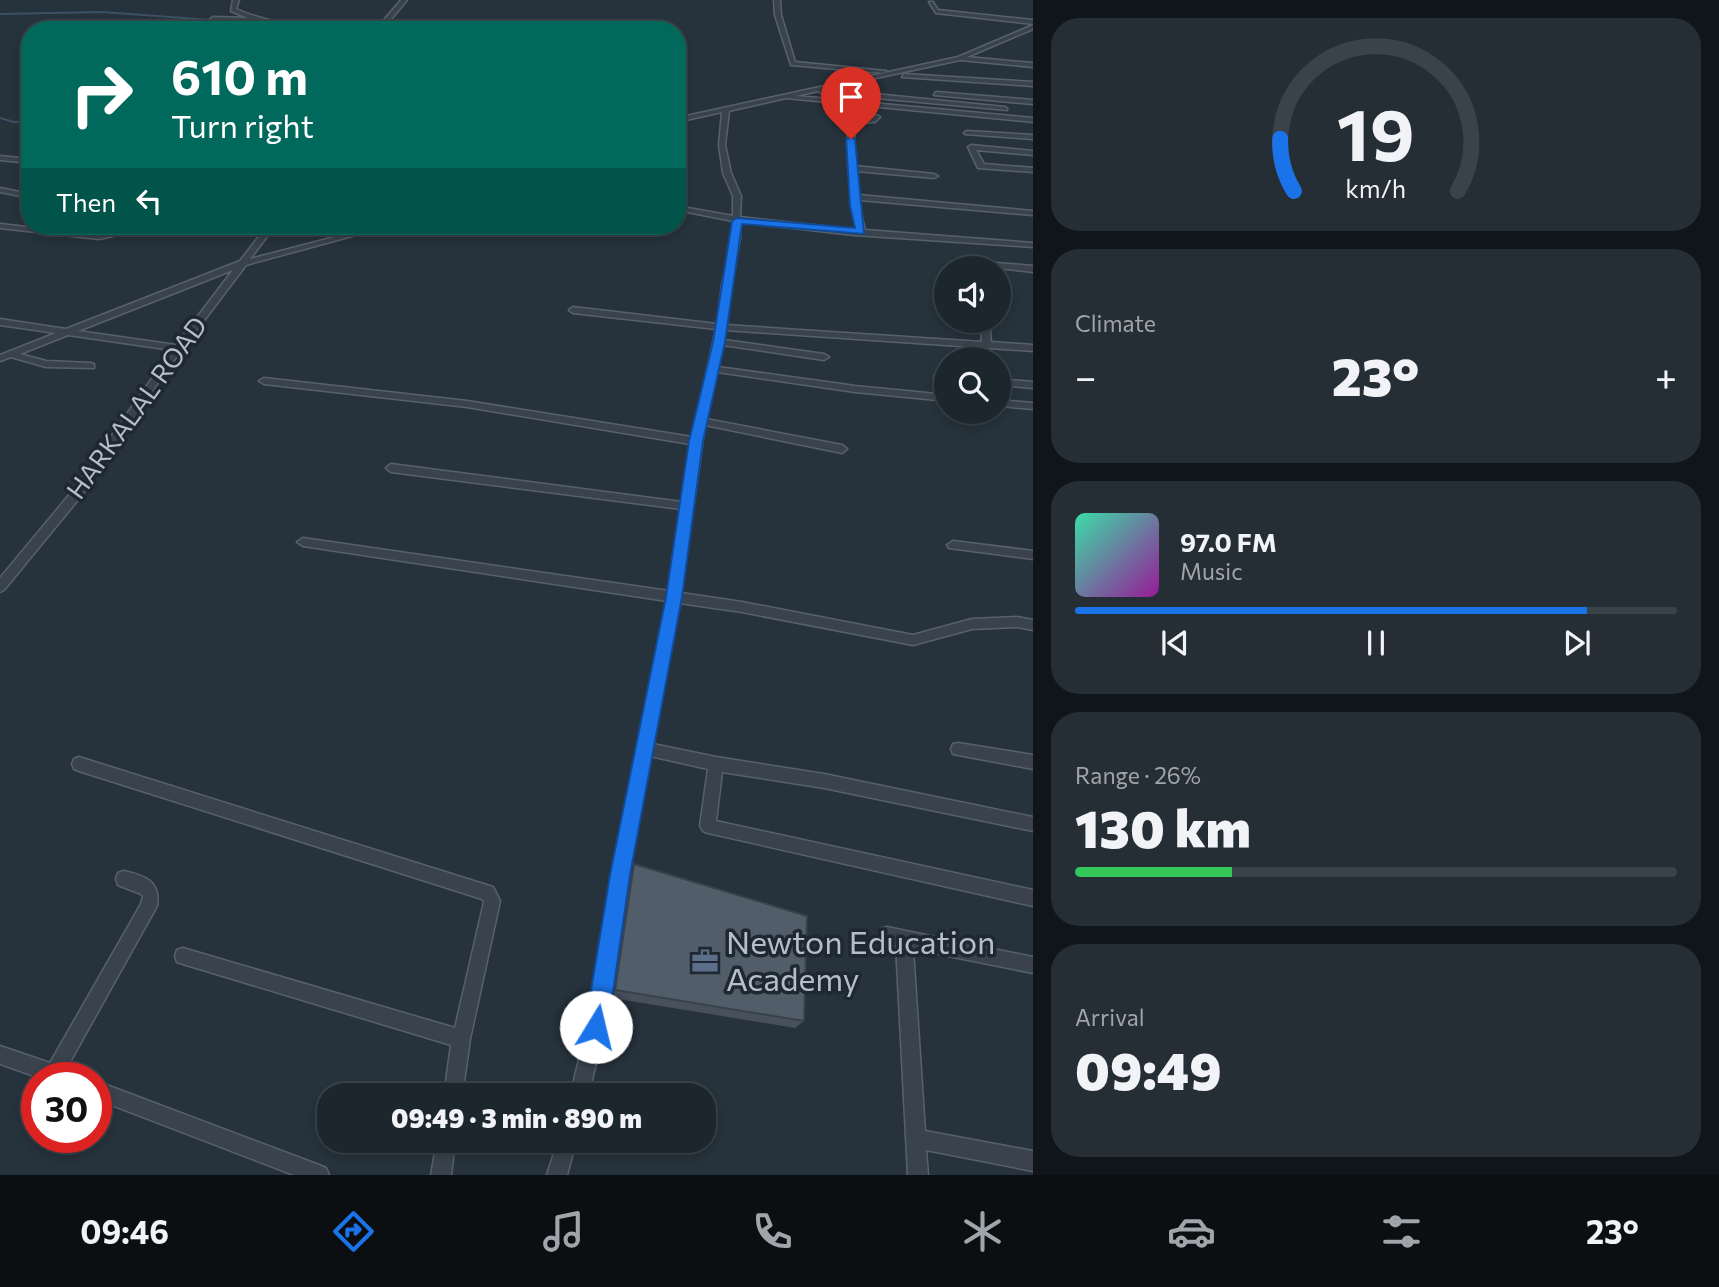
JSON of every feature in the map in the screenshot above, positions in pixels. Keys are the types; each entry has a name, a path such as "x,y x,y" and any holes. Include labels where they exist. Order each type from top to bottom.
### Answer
{"street":[{"path":"236,0 233,10 264,20"},
{"path":"387,21 404,0"},
{"path":"777,0 778,15 793,64 900,72"},
{"path":"932,3 936,11 1033,24"},
{"path":"211,21 273,21"},
{"path":"686,118 806,89 960,58 1033,24"},
{"path":"960,58 1033,65"},
{"path":"885,75 1033,84"},
{"path":"833,85 1033,102"},
{"path":"806,89 1033,112"},
{"path":"779,95 1033,120"},
{"path":"582,1083 596,1027 620,875 647,750 652,708 674,597 696,441 714,369 737,221 737,195 723,158 726,108"},
{"path":"860,232 855,206 850,121 873,121 877,117"},
{"path":"967,133 1033,137"},
{"path":"1033,153 971,147 981,166 1033,170"},
{"path":"0,158 21,160"},
{"path":"852,168 934,176"},
{"path":"0,190 21,194"},
{"path":"856,197 1033,213"},
{"path":"686,210 737,221 1033,245"},
{"path":"2,228 21,230"},
{"path":"77,235 106,235"},
{"name":"HARKALAL ROAD","path":"0,587 78,492 264,235"},
{"path":"0,358 63,331 103,319 243,264 351,235"},
{"path":"1011,267 1033,269"},
{"path":"573,310 719,327 1033,348"},
{"path":"0,322 180,348"},
{"path":"986,333 987,345"},
{"path":"719,342 824,357"},
{"path":"11,354 46,364 91,366"},
{"path":"714,369 855,389 934,397"},
{"path":"264,381 467,404 696,441"},
{"path":"1011,383 1033,385"},
{"path":"1011,404 1033,405"},
{"path":"701,421 842,449"},
{"path":"391,468 685,506"},
{"path":"303,541 674,597 913,640 972,624 1017,622 1033,625"},
{"path":"953,545 1033,555"},
{"path":"958,748 1033,762"},
{"path":"647,750 824,781 1033,824"},
{"path":"79,764 486,893 492,901 461,1039 455,1083"},
{"path":"716,764 708,826 1033,898"},
{"path":"67,1062 149,906 149,890 141,884 124,879"},
{"path":"918,1175 895,937 1033,965"},
{"path":"183,957 461,1039"},
{"path":"0,1055 21,1062"},
{"path":"112,1096 319,1175"},
{"path":"916,1139 1033,1161"},
{"path":"441,1175 444,1153"},
{"path":"557,1175 563,1153"}],"building":[{"name":"Newton Education Academy","path":"634,864 807,916 804,1021 615,990"}],"waterway":[{"path":"0,14 102,12 211,20"},
{"path":"0,118 21,122"}],"place":[{"name":"Newton Education Academy","path":"705,961"}],"route":[{"path":"596,1027 620,875 647,750 652,708 674,597 696,441 719,342 719,327 737,221 860,232 855,206 851,139"}]}
